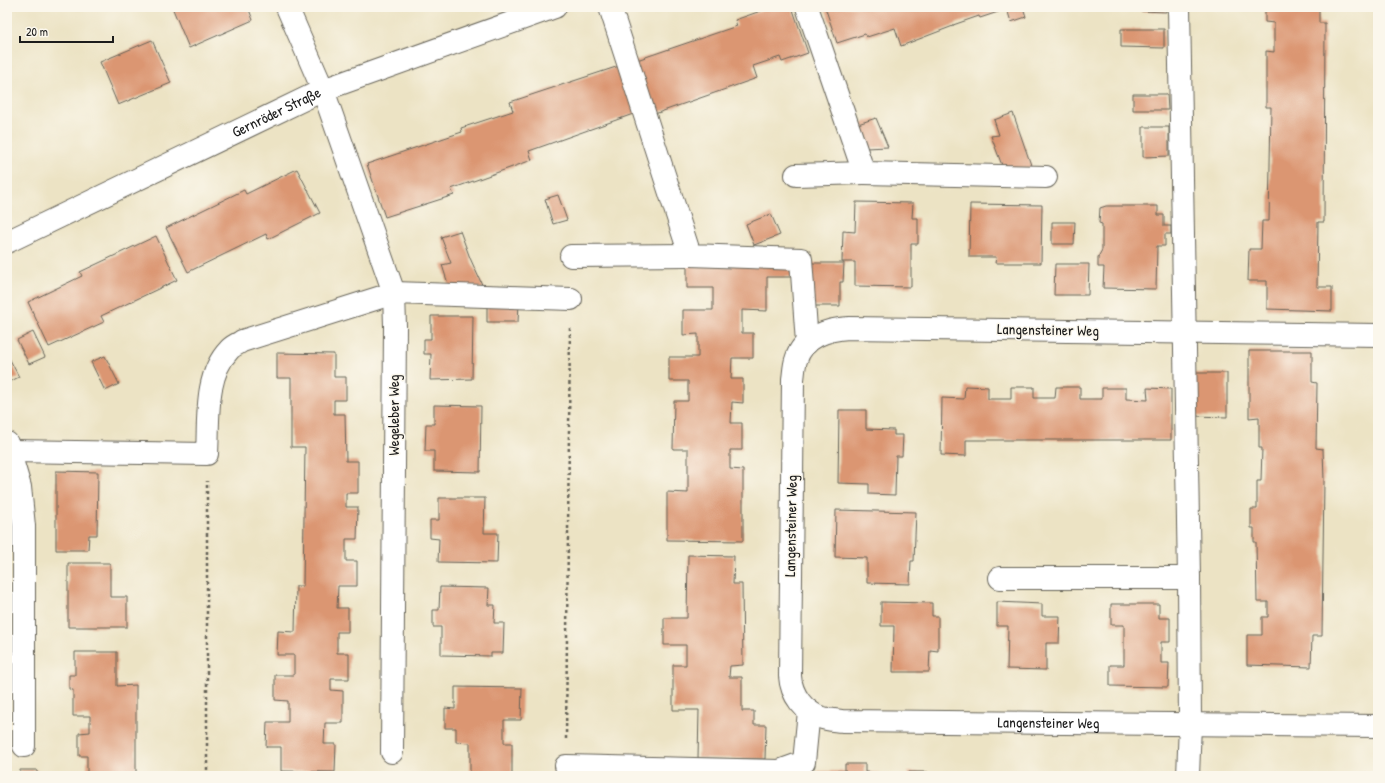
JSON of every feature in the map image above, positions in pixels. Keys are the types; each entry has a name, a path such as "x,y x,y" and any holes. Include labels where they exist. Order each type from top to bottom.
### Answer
{"street":[{"name":"Wegeleber Weg","path":"287,7 323,90 394,293 392,752"},
{"name":"Gernröder Straße","path":"7,242 323,90 555,7"},
{"path":"610,7 690,255"},
{"path":"807,7 864,173"},
{"path":"1179,7 1189,578 1190,724 1188,776"},
{"path":"796,175 864,173 1046,177"},
{"path":"571,256 690,255 801,259 807,343"},
{"path":"24,746 24,526 20,487 8,448 207,454 210,387 216,368 229,350 242,341 394,293 571,299"},
{"name":"Langensteiner Weg","path":"1378,335 844,328 827,331 813,338 799,353 795,362 793,379 790,676 795,695 801,704 823,718 842,721 1378,726"},
{"path":"1000,578 1189,578"},
{"path":"566,766 779,771 804,762 810,711"}],"path":[{"path":"566,766 571,299"},
{"path":"207,454 207,776"}],"building":[{"path":"172,7 248,7 253,20 189,48"},
{"path":"772,7 792,7 808,53 782,62 780,57 753,66 757,78 649,116 631,62 737,26 735,20"},
{"path":"825,7 1023,7 1026,17 1011,22 1007,9 980,18 979,16 953,25 901,46 895,28 867,37 865,34 837,43"},
{"path":"1141,7 1166,7 1166,12 1141,11"},
{"path":"1265,7 1319,7 1319,23 1325,23 1324,222 1318,222 1317,287 1332,287 1332,311 1267,309 1267,281 1248,281 1249,249 1261,249 1262,221 1269,221 1271,107 1266,107 1266,51 1274,52 1274,23 1265,22"},
{"path":"1121,29 1164,29 1164,48 1121,47"},
{"path":"152,40 171,83 118,105 100,62"},
{"path":"619,66 636,113 529,151 532,160 451,189 454,195 385,217 367,164 462,132 461,128 513,111 510,102"},
{"path":"1133,94 1167,94 1168,110 1133,110"},
{"path":"1013,113 1032,168 1003,168 991,136 999,135 994,120"},
{"path":"876,118 888,147 866,148 858,124"},
{"path":"1143,127 1169,127 1169,156 1143,157"},
{"path":"297,169 320,213 268,239 266,234 188,272 166,228 244,190 246,194"},
{"path":"558,195 567,220 553,224 545,199"},
{"path":"856,202 913,203 912,218 918,218 918,244 911,244 911,287 855,286 855,262 842,262 843,231 855,232"},
{"path":"970,204 1042,205 1041,263 995,263 996,257 969,257"},
{"path":"1106,206 1158,206 1158,215 1164,215 1164,226 1171,226 1171,234 1165,234 1165,246 1157,246 1156,289 1103,288 1104,267 1098,267 1098,257 1102,250 1102,224 1099,223 1100,208"},
{"path":"771,214 780,235 754,245 746,224"},
{"path":"1052,222 1075,222 1074,244 1052,244"},
{"path":"460,231 484,289 450,290 442,265 451,263 441,237"},
{"path":"156,236 177,280 101,316 104,322 49,347 28,302 82,276 80,272"},
{"path":"792,263 792,277 767,277 767,311 742,310 742,333 753,333 753,358 732,358 731,379 743,379 743,403 732,402 731,423 742,423 742,450 730,450 730,469 743,470 743,541 667,540 667,492 688,493 688,449 673,449 674,401 688,401 688,381 669,381 669,357 698,357 698,334 683,335 683,310 713,310 713,288 687,288 687,265"},
{"path":"810,263 844,263 843,282 840,282 840,306 810,306"},
{"path":"1055,264 1089,264 1088,295 1054,295"},
{"path":"487,303 519,303 518,322 487,322"},
{"path":"431,316 473,316 472,379 430,380 431,354 424,354 424,339 431,339"},
{"path":"33,332 45,357 29,364 17,340"},
{"path":"1249,351 1312,351 1312,382 1317,383 1316,448 1323,449 1324,481 1322,636 1312,636 1311,667 1247,665 1247,635 1262,635 1262,617 1268,617 1268,602 1257,602 1256,542 1254,542 1254,528 1251,528 1251,509 1257,509 1257,481 1261,481 1262,448 1259,448 1259,417 1249,418"},
{"path":"277,353 334,354 334,377 346,377 346,400 334,400 334,414 345,414 346,461 358,461 358,493 346,493 346,507 358,507 357,539 346,539 346,561 357,561 357,586 338,586 337,608 348,608 348,632 337,632 337,653 349,653 349,679 331,679 331,690 343,691 343,723 325,723 324,744 336,744 335,772 281,771 281,747 266,747 267,722 288,722 288,701 275,700 275,675 294,675 294,655 277,655 278,631 295,632 296,586 303,586 305,447 291,447 291,378 277,378"},
{"path":"7,354 19,377 7,383"},
{"path":"105,356 119,384 105,391 91,362"},
{"path":"1193,373 1227,373 1227,417 1193,416"},
{"path":"965,386 988,387 988,399 1011,399 1011,387 1034,387 1034,398 1055,398 1056,387 1080,387 1080,399 1102,399 1102,388 1126,388 1126,399 1148,400 1147,388 1171,389 1171,440 966,440 966,456 941,455 942,398 964,399"},
{"path":"434,405 481,406 480,472 434,471 434,451 425,451 426,424 434,424"},
{"path":"839,410 866,410 866,429 894,430 894,435 903,435 902,456 896,456 895,495 869,494 869,484 838,483"},
{"path":"56,471 98,472 97,535 89,535 88,550 56,550"},
{"path":"439,498 485,498 484,533 498,533 497,563 438,562 439,539 430,538 430,520 439,520"},
{"path":"836,510 916,512 914,561 911,561 910,584 867,583 867,558 835,557"},
{"path":"688,555 734,556 733,584 742,584 743,665 730,666 729,677 742,677 742,711 754,711 754,725 766,725 765,759 698,758 699,710 673,710 673,665 686,665 686,645 664,645 664,618 687,618"},
{"path":"68,563 110,563 110,597 127,597 127,627 68,627"},
{"path":"440,587 489,588 488,605 495,605 494,623 504,623 503,653 491,653 491,656 441,655 441,627 433,627 433,610 439,610"},
{"path":"881,602 932,603 932,616 938,616 938,651 930,650 929,672 893,672 894,626 881,626"},
{"path":"997,602 1042,604 1042,616 1060,616 1059,643 1046,643 1046,670 1007,669 1008,626 997,626"},
{"path":"1111,604 1159,604 1159,618 1170,618 1170,642 1161,642 1161,663 1169,663 1168,687 1110,686 1110,665 1124,665 1124,625 1111,625"},
{"path":"75,652 117,652 117,686 136,685 136,776 87,776 87,756 79,756 79,733 90,732 90,716 73,716 73,690 69,689 69,675 75,675"},
{"path":"455,687 522,688 521,720 504,720 504,743 512,743 512,776 470,776 470,743 456,742 456,728 445,728 445,708 455,709"},
{"path":"845,764 865,764 865,772 881,773 881,776 818,776 818,771 845,771"},
{"path":"20,770 37,770 37,774 54,776 20,776"},
{"path":"908,772 928,772 928,776 908,776"}]}
